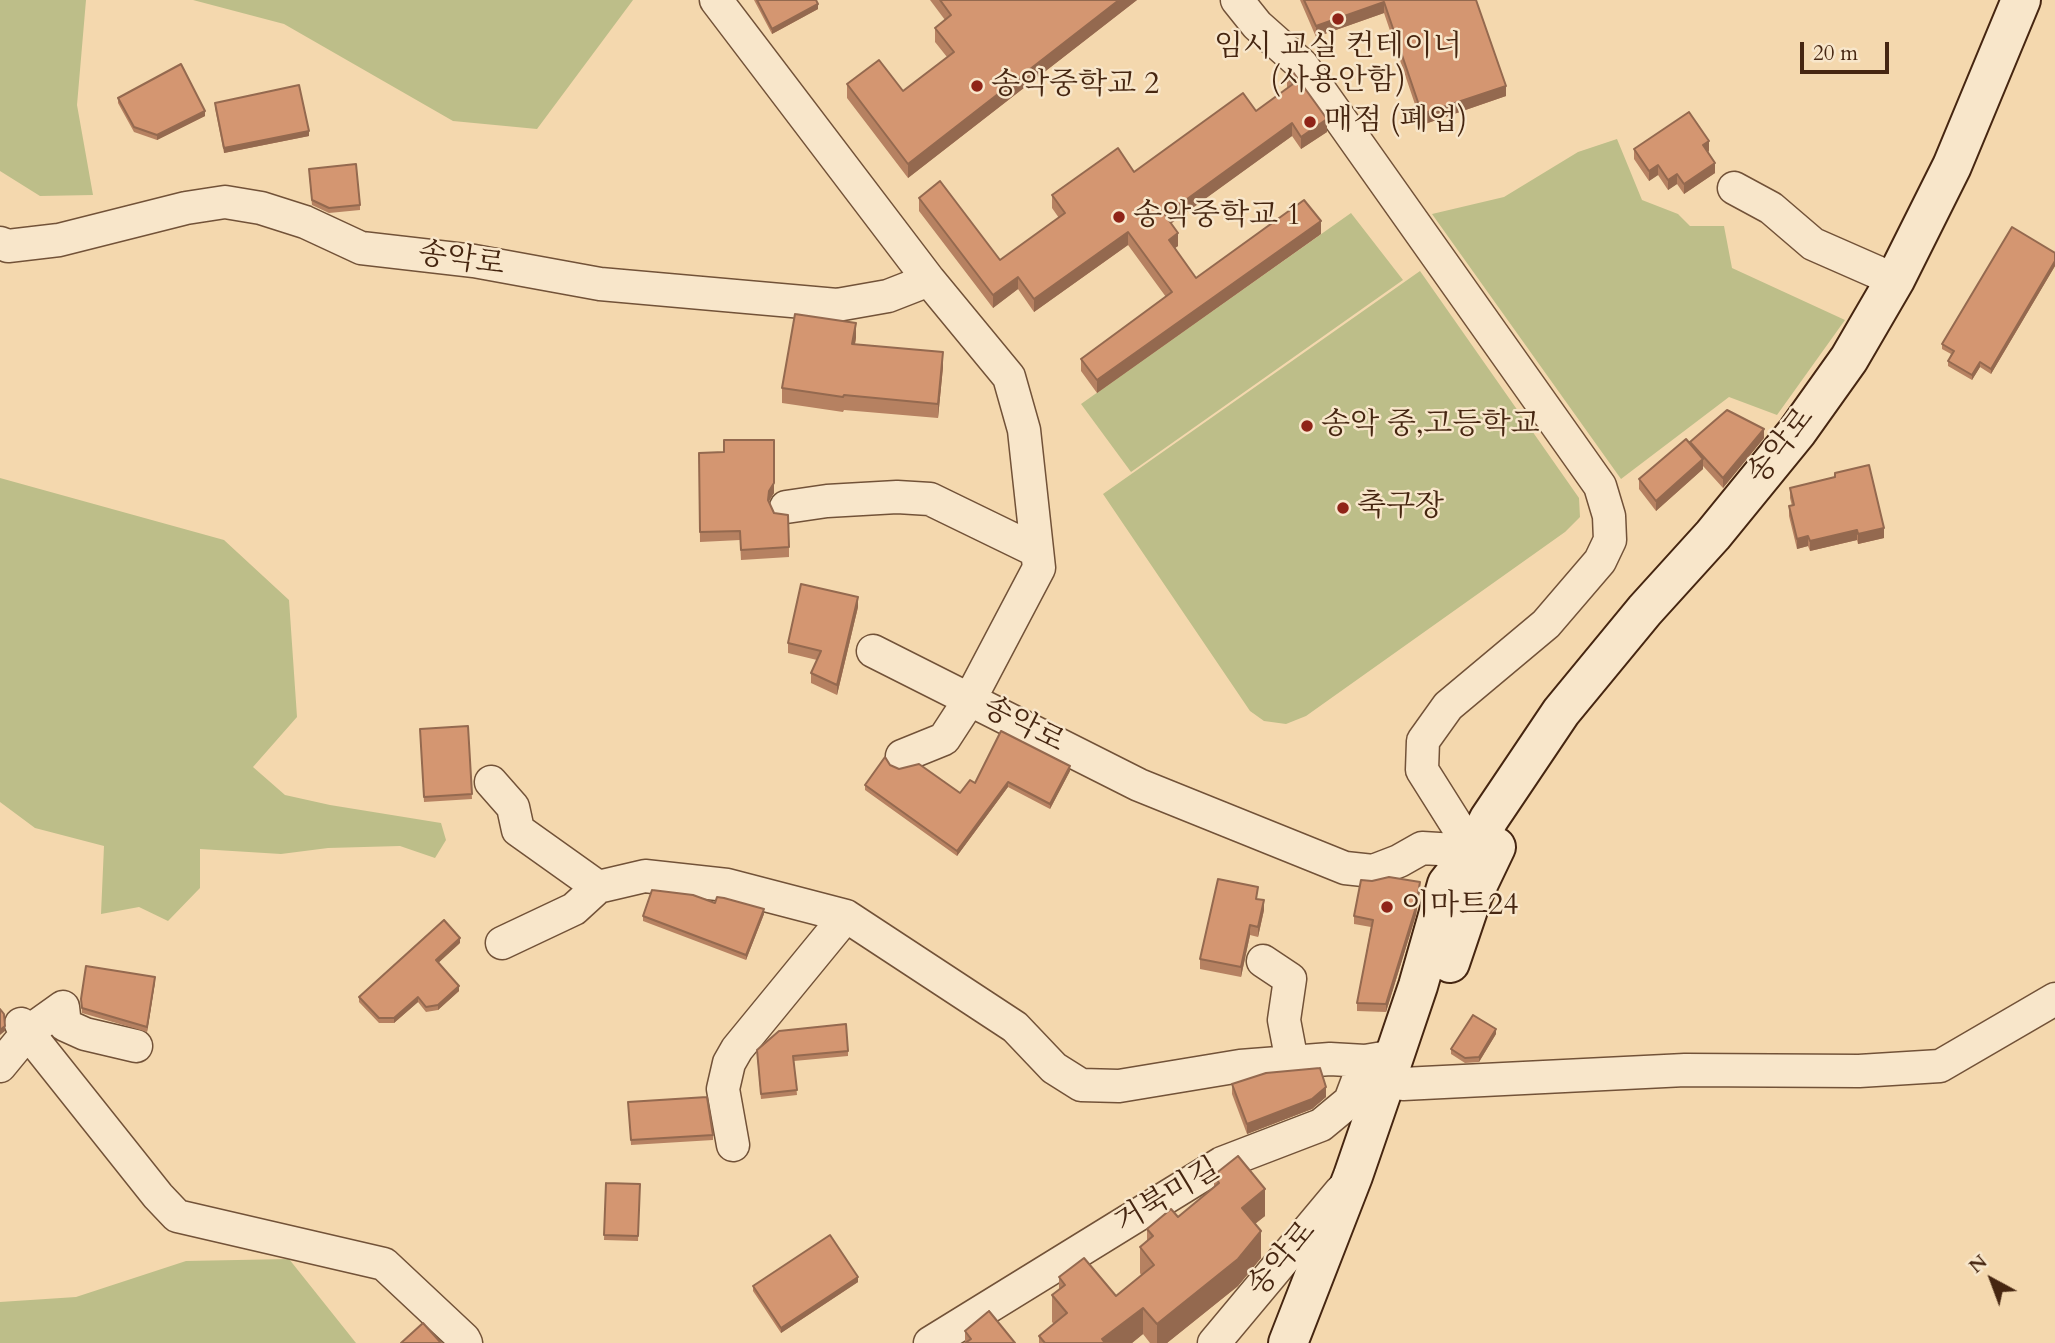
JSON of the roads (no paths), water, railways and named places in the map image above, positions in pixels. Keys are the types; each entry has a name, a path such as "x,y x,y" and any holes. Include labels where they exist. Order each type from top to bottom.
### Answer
{"main road":[{"name":"송악로","path":"1288,1343 1353,1176 1387,1067 1418,986 1447,884 1473,850 1489,819 1562,712 1797,432 1849,359 1895,280 1952,166 2021,0"},
{"path":"1300,1343 1373,1152 1387,1067 1432,1017 1473,895 1494,850 1523,802 1606,686 1720,547 1823,416 1877,342 1921,256 2037,0"}],"street":[{"name":"송악로","path":"716,0 929,280 1009,377 1024,430 1039,568 970,699 1139,785 1345,868 1373,871 1423,848 1473,850"},
{"path":"1237,0 1257,25 1302,65 1600,486 1609,516 1610,540 1600,561 1546,624 1448,706 1423,741 1422,770 1473,850"},
{"path":"1734,188 1771,208 1813,244 1895,280"},
{"name":"송악로","path":"0,243 8,246 59,240 186,208 225,202 261,208 305,222 360,248 474,261 600,284 837,305 888,296 929,280"},
{"path":"786,507 827,501 897,497 930,499 1037,551"},
{"path":"873,651 970,699 944,739 902,756"},
{"path":"491,782 513,807 518,830 598,887"},
{"path":"502,943 574,909 598,887 645,876 727,885 846,916 1015,1027 1054,1068 1081,1085 1119,1086 1240,1066 1330,1059 1387,1067 1859,1071 1940,1066 2055,999"},
{"path":"733,1145 723,1090 729,1063 737,1049 846,916"},
{"path":"1263,961 1290,979 1284,1020 1292,1062"},
{"path":"0,1066 25,1028 63,1007 65,1025 85,1034 136,1046"},
{"path":"25,1028 158,1196 177,1216 384,1264 466,1343"},
{"name":"거북미길","path":"930,1343 1222,1163 1321,1125 1387,1067"},
{"name":"송악로","path":"1214,1343 1353,1176"}],"place":[{"name":"임시 교실 컨테이너 (사용안함)","path":"1338,19"},
{"name":"송악중학교 2","path":"977,86"},
{"name":"매점 (폐업)","path":"1310,122"},
{"name":"송악중학교 1","path":"1119,217"},
{"name":"송악 중,고등학교","path":"1307,426"},
{"name":"축구장","path":"1343,508"},
{"name":"이마트24","path":"1387,907"}]}
